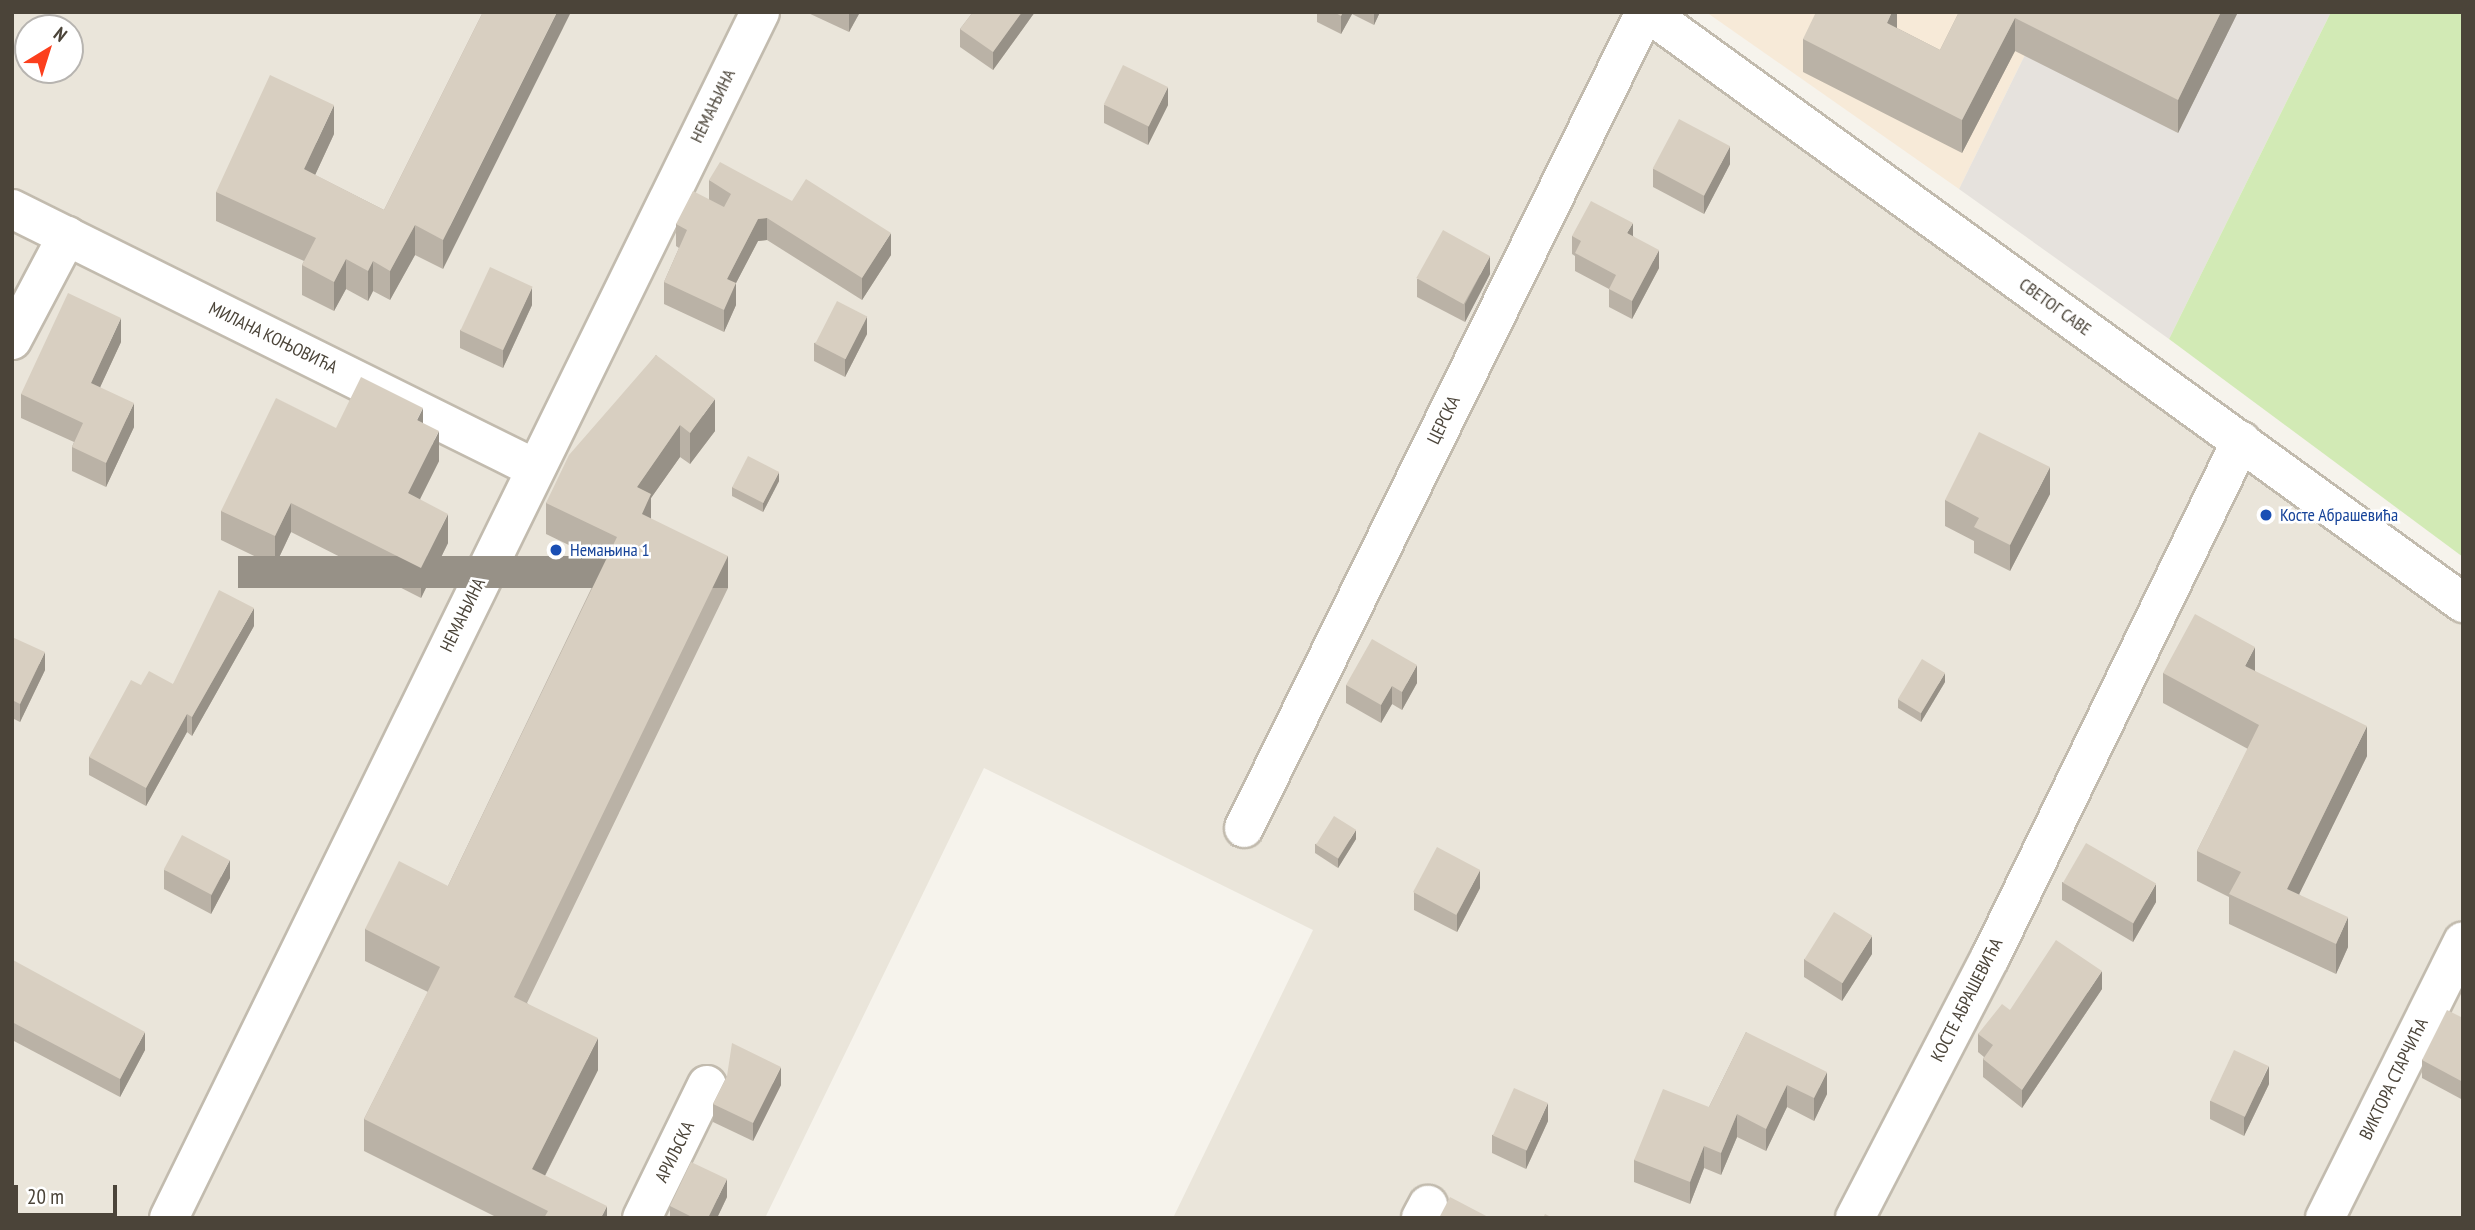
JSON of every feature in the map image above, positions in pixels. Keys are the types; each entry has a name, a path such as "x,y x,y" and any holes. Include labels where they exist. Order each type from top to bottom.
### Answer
{"street":[{"name":"НЕМАЊИНА","path":"169,1218 534,468 760,12"},
{"name":"СВЕТОГ САВЕ","path":"1646,12 2463,603"},
{"name":"ЦЕРСКА","path":"1244,828 1646,12"},
{"name":"МИЛАНА КОЊОВИЋА","path":"12,209 534,468"},
{"path":"12,340 67,236"},
{"name":"КОСТЕ АБРАШЕВИЋА","path":"1855,1218 1990,958 2241,441"},
{"name":"ВИКТОРА СТАРЧИЋА","path":"2325,1218 2463,941"},
{"name":"АРИЉСКА","path":"642,1218 708,1085"}],"shaded area":[{"path":"12,12 1647,12 2463,603 2463,1218 1173,1218 1313,930 984,768 765,1218 12,1218"},
{"path":"1706,12 2046,12 1959,189"},
{"path":"2046,12 2331,12 2169,339 1959,189"}],"green space":[{"path":"2331,12 2463,12 2463,557 2169,339"}],"building":[{"path":"483,12 557,12 443,240 415,225 390,271 373,261 368,271 346,259 334,282 302,265 316,238 216,192 270,75 334,105 304,169 384,210"},
{"path":"973,12 1022,12 993,52 960,29"},
{"path":"1816,12 1892,12 1887,23 1940,50 1959,12 2221,12 2178,100 2015,18 1962,120 1803,39"},
{"path":"1123,65 1168,87 1149,126 1104,105"},
{"path":"1679,119 1730,146 1704,196 1653,168"},
{"path":"720,162 792,201 806,179 891,233 862,278 767,218 758,219 727,279 736,283 724,310 664,282 687,230 676,224 693,191 724,207 731,194 709,180"},
{"path":"1591,201 1633,223 1627,233 1659,250 1632,301 1609,289 1616,275 1575,253 1581,241 1572,236"},
{"path":"1443,230 1490,256 1464,304 1416,278"},
{"path":"490,267 533,287 503,350 460,330"},
{"path":"68,293 121,318 91,383 134,403 106,463 72,447 83,423 21,394"},
{"path":"837,301 867,316 846,359 815,344"},
{"path":"656,355 715,399 690,433 680,425 637,487 651,494 642,514 728,556 514,997 598,1038 532,1169 607,1206 601,1218 544,1218 548,1211 364,1119 440,967 365,929 399,861 448,886 617,537 546,503 569,455"},
{"path":"361,377 423,408 417,420 439,431 408,493 448,514 421,568 291,503 275,536 221,511 276,398 336,428"},
{"path":"1979,432 2050,467 2010,545 1974,527 1979,518 1945,500"},
{"path":"748,456 779,472 763,503 732,487"},
{"path":"219,590 254,608 192,717 187,714 146,788 89,757 131,680 141,685 149,671 173,684"},
{"path":"2195,614 2255,647 2245,666 2367,726 2287,889 2348,917 2336,944 2229,894 2241,872 2197,851 2259,725 2163,673"},
{"path":"12,637 45,652 20,704 12,700"},
{"path":"1372,639 1417,665 1402,692 1392,686 1381,705 1346,685"},
{"path":"1922,659 1945,673 1921,713 1898,699"},
{"path":"1334,816 1356,830 1338,859 1316,845"},
{"path":"182,835 230,860 211,895 164,869"},
{"path":"2086,843 2156,884 2133,923 2063,883"},
{"path":"1437,847 1480,870 1456,915 1413,892"},
{"path":"1834,912 1872,936 1842,983 1804,959"},
{"path":"2056,940 2102,971 2022,1090 1983,1059 1993,1045 1978,1034 2002,1004 2010,1010"},
{"path":"13,960 145,1032 120,1079 12,1022"},
{"path":"2447,1010 2463,1018 2463,1082 2422,1060"},
{"path":"1746,1032 1827,1072 1814,1098 1787,1085 1766,1129 1737,1114 1721,1153 1704,1146 1690,1182 1634,1160 1663,1089 1709,1107"},
{"path":"732,1043 781,1067 753,1123 713,1104 727,1076"},
{"path":"2234,1050 2268,1066 2245,1117 2210,1101"},
{"path":"1514,1088 1548,1103 1527,1151 1493,1136"},
{"path":"691,1162 727,1179 708,1218 694,1218 670,1206"},
{"path":"1450,1197 1490,1218 1439,1218"}],"place":[{"name":"Косте Абрашевића","path":"2266,515"},
{"name":"Немањина 1","path":"556,550"}]}
